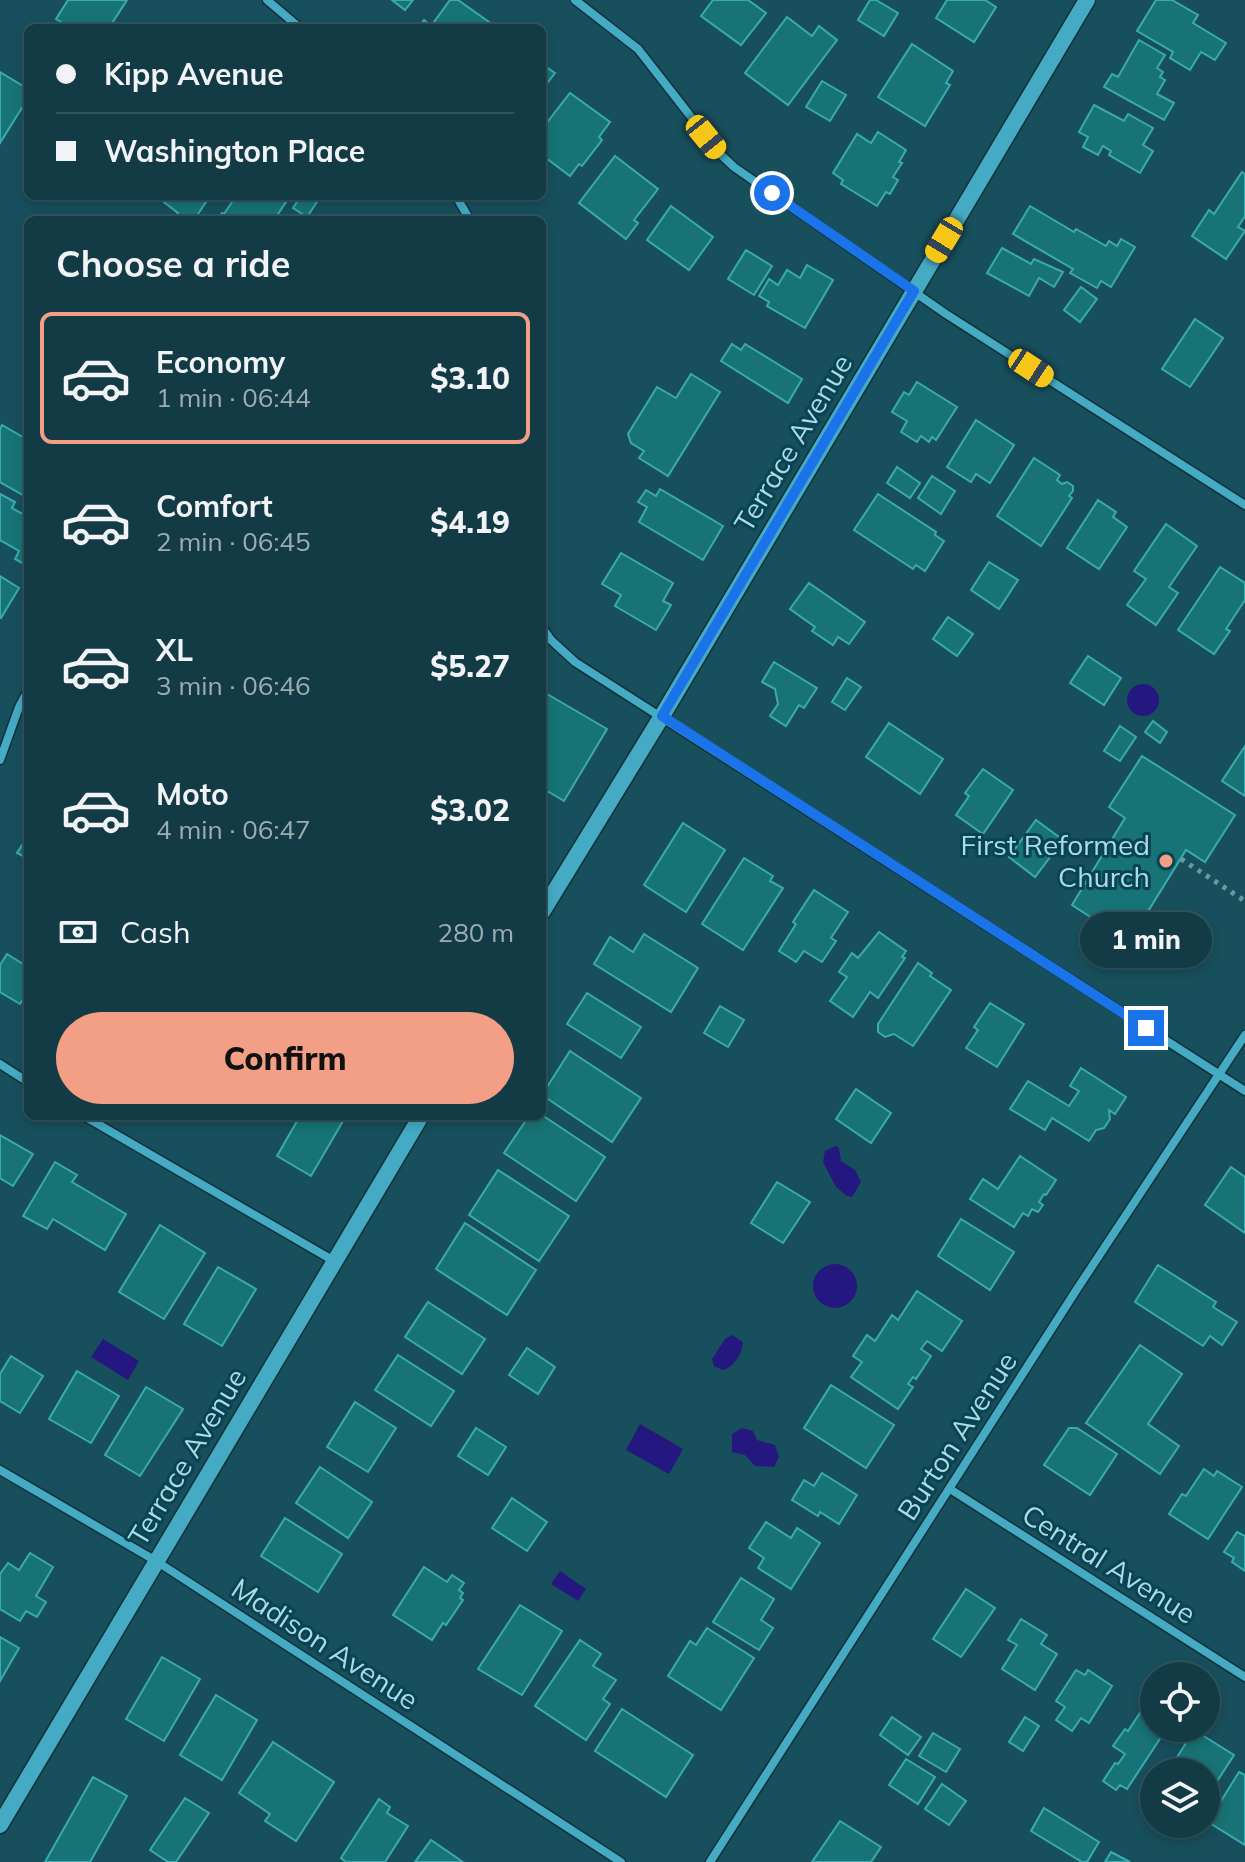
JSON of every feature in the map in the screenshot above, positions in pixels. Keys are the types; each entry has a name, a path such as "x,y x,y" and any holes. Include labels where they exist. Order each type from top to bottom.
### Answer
{"main road":[{"name":"Terrace Avenue","path":"546,905 662,716 1087,0"},
{"name":"Terrace Avenue","path":"0,1825 419,1120"}],"street":[{"path":"267,0 295,24"},
{"path":"575,0 638,49 727,161 914,291 1245,505"},
{"path":"546,633 575,662 1245,1091"},
{"path":"0,760 24,698"},
{"name":"Burton Avenue","path":"710,1862 1077,1289 1245,1035"},
{"path":"0,1064 24,1079"},
{"path":"91,1120 334,1261"},
{"name":"Madison Avenue","path":"0,1470 156,1561 621,1862"},
{"name":"Central Avenue","path":"950,1489 1245,1677"}],"path":[{"path":"1181,859 1245,901"}],"shaded area":[{"path":"1143,684 1154,689 1159,700 1154,711 1143,716 1132,711 1127,700 1132,689"},
{"path":"836,1146 841,1161 855,1170 861,1182 852,1197 836,1187 823,1162 825,1151"},
{"path":"835,1264 851,1270 857,1286 851,1302 835,1308 819,1302 813,1286 819,1270"},
{"path":"732,1335 743,1342 742,1346 734,1363 723,1370 714,1366 712,1359 725,1339"},
{"path":"103,1339 139,1361 128,1380 91,1357"},
{"path":"640,1424 683,1449 669,1474 626,1450"},
{"path":"742,1428 753,1431 757,1440 775,1445 779,1457 774,1467 755,1466 745,1455 732,1452 732,1434"},
{"path":"560,1571 586,1589 578,1601 551,1584"}],"building":[{"path":"68,0 127,0 112,24 64,24 56,19"},
{"path":"392,0 413,0 405,10"},
{"path":"450,0 458,0 492,24 432,24"},
{"path":"713,0 748,0 766,13 741,45 701,16"},
{"path":"870,0 876,0 898,13 884,36 858,20"},
{"path":"947,0 985,0 996,7 974,42 936,18"},
{"path":"1156,0 1172,0 1198,15 1193,23 1226,43 1215,60 1201,52 1190,70 1170,58 1173,52 1137,31"},
{"path":"787,17 812,36 819,26 837,40 788,105 745,73"},
{"path":"1139,40 1165,55 1157,68 1163,72 1160,77 1165,80 1157,94 1174,103 1164,120 1104,87 1112,74 1118,77"},
{"path":"912,44 953,71 946,83 950,85 925,126 878,97"},
{"path":"546,67 555,73 546,85"},
{"path":"0,72 24,87 24,104 0,143"},
{"path":"822,81 846,95 830,121 806,107"},
{"path":"570,93 610,122 599,137 602,140 570,176 546,158 546,124"},
{"path":"1094,105 1124,121 1128,114 1153,128 1143,145 1153,151 1140,173 1109,155 1111,151 1103,146 1098,155 1083,147 1088,137 1079,132"},
{"path":"878,132 906,150 893,177 898,180 890,194 886,192 877,206 841,184 843,180 833,173 857,134 871,143"},
{"path":"615,156 658,189 634,220 638,223 626,239 579,203"},
{"path":"1242,172 1245,174 1245,216 1238,227 1245,231 1226,259 1192,236 1209,210 1214,214"},
{"path":"161,200 207,200 197,216 176,216 178,213"},
{"path":"233,200 286,202 277,216 220,216"},
{"path":"298,200 318,200 308,216 293,208"},
{"path":"671,206 713,237 689,270 647,240"},
{"path":"1030,206 1074,232 1076,229 1106,246 1109,241 1117,246 1121,239 1135,247 1111,287 1101,281 1097,288 1070,273 1073,269 1013,234"},
{"path":"1002,248 1031,264 1034,259 1063,272 1054,287 1039,278 1029,296 987,273"},
{"path":"746,250 772,266 754,295 728,279"},
{"path":"807,265 833,280 805,328 767,306 769,302 759,296 769,279 778,285 787,270 800,278"},
{"path":"1081,287 1097,299 1080,322 1064,310"},
{"path":"1195,319 1223,338 1190,387 1162,369"},
{"path":"732,344 741,350 745,344 802,379 788,403 721,361"},
{"path":"691,374 720,392 668,476 639,458 644,451 631,443 628,434 657,387 676,398"},
{"path":"917,382 957,407 936,440 932,437 929,442 921,436 917,442 901,432 907,421 892,412 904,392 909,395"},
{"path":"976,420 1014,445 990,483 976,474 971,482 947,467"},
{"path":"2,425 24,438 24,496 0,482"},
{"path":"1034,458 1060,475 1057,480 1062,484 1067,482 1073,486 1069,496 1072,498 1041,546 997,516"},
{"path":"897,467 920,483 910,498 887,483"},
{"path":"932,476 955,491 941,514 918,498"},
{"path":"660,489 723,526 703,560 639,522 647,507 638,502 646,490 656,496"},
{"path":"0,494 15,502 12,508 24,515 24,564 15,559 19,551 0,540"},
{"path":"878,494 936,532 935,535 944,541 925,571 916,565 913,569 854,530"},
{"path":"1098,500 1116,512 1113,517 1127,527 1099,569 1067,548"},
{"path":"1166,524 1197,546 1169,587 1178,593 1156,625 1127,605 1146,579 1134,571"},
{"path":"621,553 673,583 663,601 671,605 656,630 615,606 621,595 602,584"},
{"path":"989,562 1018,580 999,609 971,590"},
{"path":"1220,567 1245,583 1245,600 1226,629 1230,631 1214,654 1178,630"},
{"path":"0,576 19,588 1,618 0,617"},
{"path":"809,583 865,622 849,644 838,637 833,645 812,631 815,627 790,609"},
{"path":"948,617 973,634 957,656 933,639"},
{"path":"1088,656 1121,678 1104,705 1070,683"},
{"path":"774,662 817,688 804,708 799,705 786,726 770,716 778,704 775,689 762,682"},
{"path":"847,678 861,687 845,710 832,702"},
{"path":"546,693 607,729 564,801 546,790"},
{"path":"1153,721 1167,732 1160,743 1145,732"},
{"path":"889,723 943,759 920,794 866,757"},
{"path":"1120,726 1136,737 1120,761 1104,751"},
{"path":"1245,746 1245,796 1222,781"},
{"path":"1142,756 1235,815 1205,862 1186,850 1129,942 1072,905 1125,818 1109,807"},
{"path":"983,769 1013,790 983,834 956,815 969,796 965,793"},
{"path":"1036,820 1063,840 1035,877 1009,857"},
{"path":"683,823 725,850 686,912 644,885"},
{"path":"24,842 24,857 17,853"},
{"path":"744,858 773,876 770,881 783,888 743,950 702,924"},
{"path":"814,890 848,912 831,938 836,941 822,962 804,951 796,962 779,951"},
{"path":"879,932 906,951 902,957 905,958 878,998 870,992 853,1017 830,1001 847,977 839,972 852,953 858,958"},
{"path":"644,934 698,968 671,1012 594,964 610,937 633,952"},
{"path":"7,954 24,963 24,998 20,1004 0,992 0,965"},
{"path":"918,963 932,973 930,976 951,990 913,1046 894,1034 885,1037 878,1032 878,1024"},
{"path":"587,993 641,1027 621,1058 567,1024"},
{"path":"990,1003 1024,1024 997,1067 966,1048 978,1030 974,1027"},
{"path":"720,1006 744,1020 728,1047 704,1033"},
{"path":"570,1051 641,1098 612,1142 546,1098 546,1089"},
{"path":"1081,1068 1126,1097 1115,1114 1109,1110 1110,1119 1104,1128 1096,1130 1089,1141 1052,1118 1045,1130 1010,1109 1028,1081 1069,1106 1079,1091 1070,1086"},
{"path":"856,1089 891,1113 871,1143 836,1119"},
{"path":"546,1118 605,1157 576,1201 504,1153 526,1120"},
{"path":"298,1120 344,1120 311,1176 277,1156"},
{"path":"0,1135 33,1154 13,1186 0,1178"},
{"path":"1020,1156 1056,1180 1039,1202 1043,1205 1038,1212 1032,1209 1028,1216 1023,1213 1014,1227 970,1199 983,1179 998,1189"},
{"path":"55,1162 77,1175 72,1182 126,1214 105,1250 53,1219 47,1229 23,1216"},
{"path":"1231,1167 1245,1177 1245,1233 1205,1205"},
{"path":"498,1170 569,1216 539,1261 469,1215"},
{"path":"777,1182 810,1202 783,1243 751,1223"},
{"path":"961,1219 1014,1252 990,1290 938,1256"},
{"path":"465,1223 536,1270 507,1315 436,1269"},
{"path":"160,1225 205,1253 164,1319 119,1292"},
{"path":"1158,1265 1216,1302 1213,1307 1237,1322 1222,1345 1210,1336 1203,1346 1135,1302"},
{"path":"218,1267 256,1289 222,1346 184,1324"},
{"path":"917,1291 962,1321 942,1351 927,1341 921,1349 931,1356 916,1379 913,1377 908,1384 913,1387 898,1409 851,1377 862,1362 853,1356 867,1335 875,1341 892,1315 898,1320"},
{"path":"428,1302 485,1339 462,1374 405,1337"},
{"path":"1140,1345 1182,1374 1148,1424 1179,1446 1160,1474 1086,1423"},
{"path":"527,1348 555,1367 538,1394 509,1375"},
{"path":"398,1355 454,1391 431,1426 375,1390"},
{"path":"11,1356 43,1376 20,1413 0,1401 0,1374"},
{"path":"77,1371 119,1396 91,1443 49,1419"},
{"path":"831,1385 894,1425 866,1468 804,1428"},
{"path":"146,1387 183,1409 140,1476 105,1455"},
{"path":"355,1402 396,1428 368,1472 327,1447"},
{"path":"476,1428 506,1447 488,1475 458,1456"},
{"path":"1069,1428 1077,1428 1117,1454 1090,1495 1044,1465"},
{"path":"320,1467 372,1502 348,1538 296,1503"},
{"path":"1204,1469 1214,1476 1217,1471 1242,1487 1208,1539 1169,1514"},
{"path":"822,1473 857,1495 839,1524 820,1512 818,1516 792,1500 804,1480 814,1486"},
{"path":"512,1498 547,1522 527,1551 492,1528"},
{"path":"285,1518 342,1554 318,1592 261,1556"},
{"path":"766,1522 791,1538 797,1528 820,1543 791,1589 758,1568 764,1558 749,1548"},
{"path":"1237,1532 1245,1536 1245,1571 1224,1552"},
{"path":"30,1553 53,1567 36,1596 46,1602 37,1617 26,1611 20,1621 0,1609 0,1574 8,1563 19,1570"},
{"path":"424,1567 447,1582 452,1575 464,1583 459,1590 463,1593 460,1598 463,1600 432,1640 393,1615"},
{"path":"741,1578 774,1599 761,1620 773,1628 759,1650 713,1622"},
{"path":"966,1589 995,1608 961,1657 933,1639"},
{"path":"520,1605 562,1631 522,1695 478,1669"},
{"path":"1021,1619 1047,1635 1041,1644 1057,1654 1035,1690 1002,1669 1017,1645 1008,1640"},
{"path":"707,1628 754,1658 721,1710 668,1676 690,1641 696,1645"},
{"path":"0,1637 19,1648 0,1681"},
{"path":"580,1640 601,1654 593,1666 616,1680 603,1699 610,1704 586,1740 535,1706"},
{"path":"162,1657 200,1679 164,1741 126,1719"},
{"path":"1076,1670 1085,1675 1088,1670 1112,1686 1089,1723 1081,1718 1072,1731 1056,1720 1065,1707 1056,1701"},
{"path":"216,1695 257,1720 222,1780 180,1755"},
{"path":"622,1709 693,1755 666,1797 595,1751"},
{"path":"1140,1713 1140,1742 1158,1742 1147,1758 1140,1758 1140,1769 1127,1789 1120,1785 1116,1790 1103,1781 1125,1754 1113,1746 1125,1729 1128,1731"},
{"path":"892,1717 921,1737 908,1755 880,1735"},
{"path":"1025,1717 1039,1726 1023,1751 1009,1742"},
{"path":"933,1733 960,1749 946,1772 919,1756"},
{"path":"273,1742 334,1782 296,1841 265,1821 270,1814 239,1793"},
{"path":"1187,1742 1213,1742 1234,1755 1220,1777 1220,1758 1177,1758"},
{"path":"906,1759 935,1777 918,1804 889,1785"},
{"path":"1239,1772 1245,1775 1245,1845 1220,1829 1220,1803"},
{"path":"93,1777 127,1796 90,1862 45,1862"},
{"path":"942,1784 966,1801 949,1825 925,1809"},
{"path":"185,1798 209,1813 176,1862 168,1862 150,1850"},
{"path":"379,1799 390,1807 387,1813 408,1826 385,1862 346,1862 341,1858"},
{"path":"1044,1808 1099,1842 1087,1862 1082,1862 1031,1831"},
{"path":"840,1821 881,1847 871,1862 812,1862"},
{"path":"431,1840 463,1862 415,1862"},
{"path":"1111,1852 1130,1862 1105,1862"}],"place":[{"name":"First Reformed Church","path":"1166,861"}],"route":[{"path":"772,193 914,291 662,716 1146,1028"}]}
